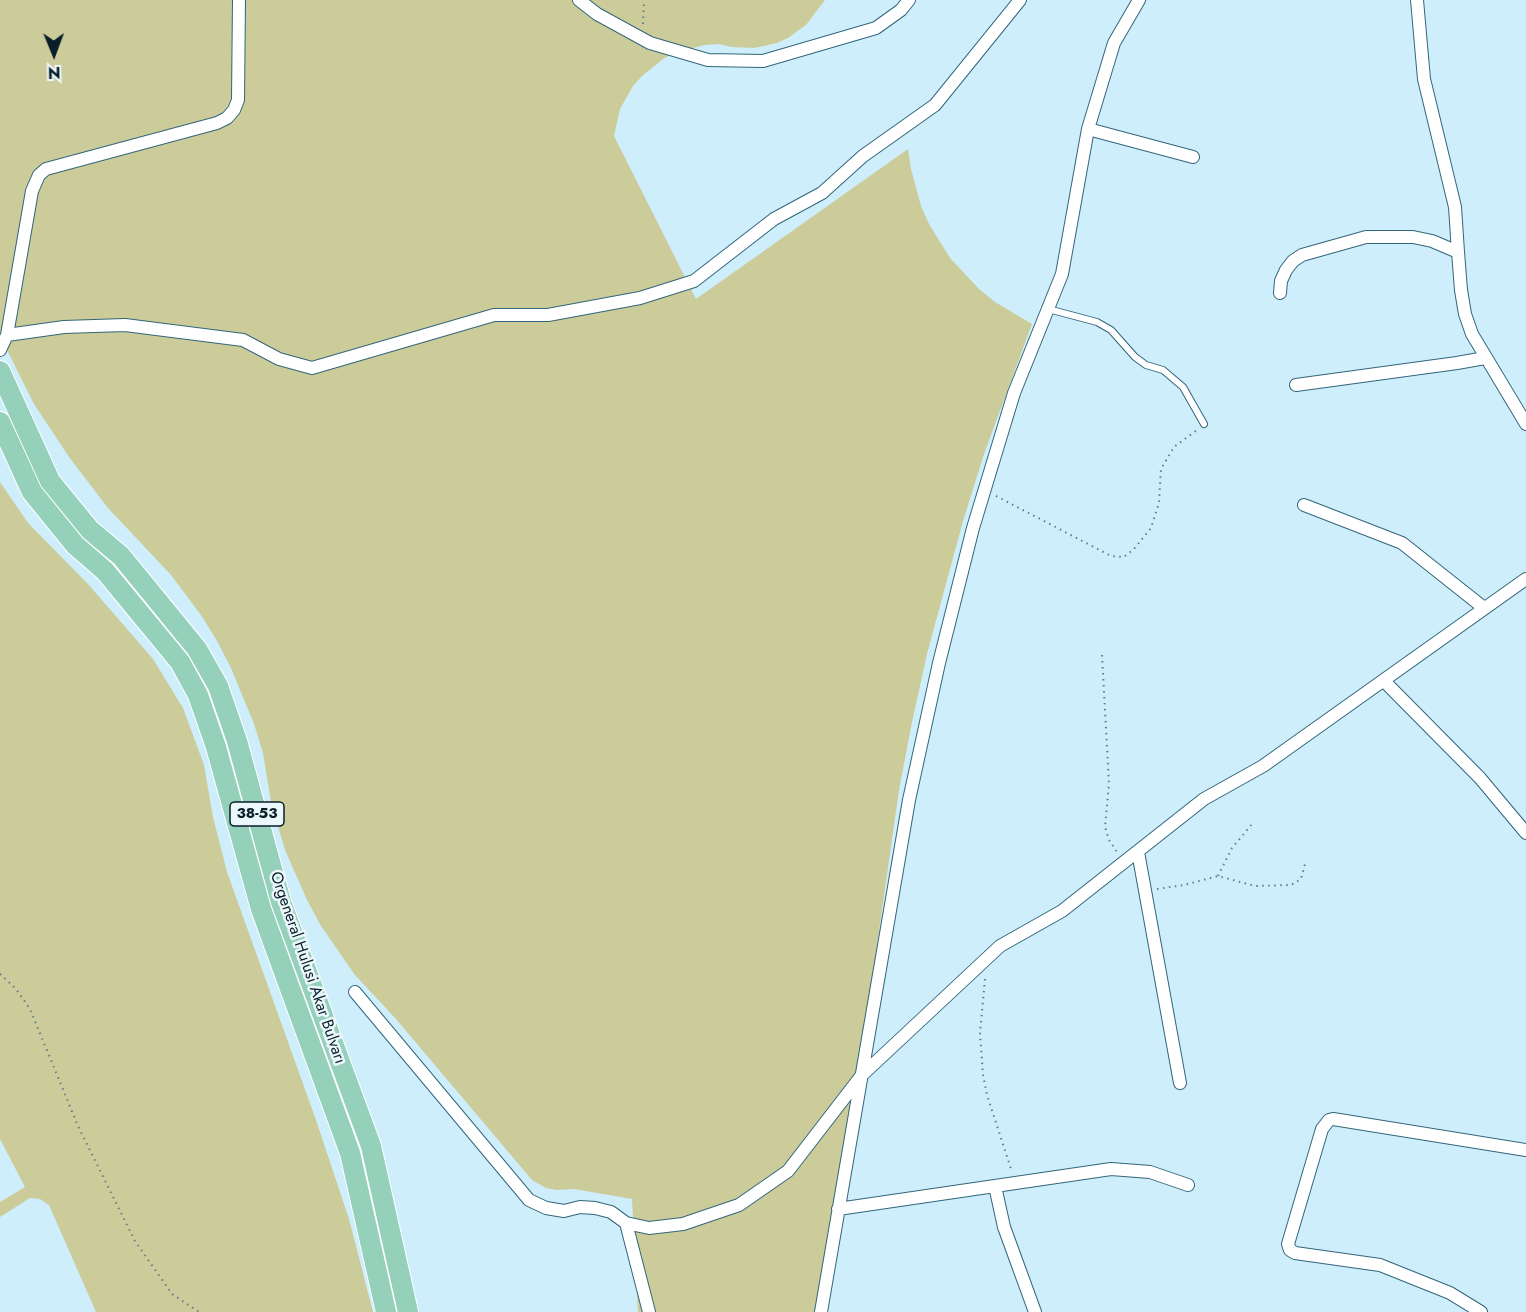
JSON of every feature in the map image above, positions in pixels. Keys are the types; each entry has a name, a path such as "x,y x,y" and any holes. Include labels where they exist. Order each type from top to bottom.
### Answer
{"main road":[{"name":"Orgeneral Hulusi Akar Bulvarı","path":"0,371 51,481 90,530 121,556 197,649 218,686 237,741 281,902 371,1146 408,1312"},
{"name":"Orgeneral Hulusi Akar Bulvarı","path":"0,422 32,492 75,545 105,571 180,662 198,695 216,747 261,909 350,1153 386,1312"}],"street":[{"path":"0,350 7,334 32,191 39,175 46,169 217,123 227,118 234,110 238,100 238,0"},
{"path":"579,0 597,14 650,43 708,60 763,61 876,28 901,10 909,0"},
{"path":"7,334 64,327 125,325 243,340 279,359 312,368 494,315 548,315 640,298 694,281 774,219 822,193 863,156 935,105 1020,0"},
{"path":"821,1312 912,788 939,663 985,490 1014,393 1062,274 1088,129 1114,43 1140,0"},
{"path":"1417,0 1424,79 1455,207 1465,314 1472,334 1485,358 1526,423"},
{"path":"1088,129 1193,157"},
{"path":"1280,293 1281,281 1286,270 1302,255 1366,237 1413,237 1432,241 1458,252"},
{"path":"1296,385 1485,358"},
{"path":"1304,505 1402,543 1484,608"},
{"path":"355,992 529,1200 546,1208 564,1211 580,1207 596,1208 610,1212 626,1223 649,1228 683,1224 740,1205 788,1171 861,1075 1000,946 1062,911 1203,799 1263,766 1526,579"},
{"path":"1384,681 1480,778 1526,833"},
{"path":"1138,852 1179,1083"},
{"path":"1481,1312 1450,1293 1380,1265 1294,1253 1288,1244 1322,1129 1329,1120 1526,1150"},
{"path":"838,1209 1111,1169 1150,1172 1188,1185"},
{"path":"995,1186 1004,1227 1035,1312"},
{"path":"626,1223 649,1312"}],"lane":[{"path":"1047,309 1097,322 1111,330 1135,357 1146,365 1163,370 1183,387 1204,424"}],"path":[{"path":"642,38 644,0"},
{"path":"985,490 1111,556 1124,557 1134,549 1150,528 1159,503 1161,469 1174,447 1204,424"},
{"path":"1102,655 1109,784 1105,827 1113,848 1127,861"},
{"path":"1218,876 1232,848 1252,824"},
{"path":"1145,891 1184,885 1218,876 1255,886 1292,885 1301,879 1306,860"},
{"path":"990,955 982,994 981,1054 987,1095 1015,1183"},
{"path":"0,974 16,989 30,1009 78,1126 135,1241 172,1294 199,1312"}],"shaded area":[{"path":"0,0 825,0 806,25 777,43 754,48 719,44 705,45 676,52 642,76 633,86 620,109 614,136 696,299 908,149 921,206 950,258 979,289 995,302 1032,324 984,454 963,521 927,654 912,722 899,790 825,1312 638,1312 632,1199 574,1189 556,1190 546,1188 532,1180 396,1019 355,975 321,926 285,850 271,802 263,753 254,724 217,641 171,575 108,508 69,457 34,404 0,336"},
{"path":"0,482 28,523 88,584 153,659 183,708 204,765 213,817 227,872 349,1219 373,1312 96,1312 49,1205 40,1199 30,1198 0,1217 0,1202 25,1187 0,1139"}]}
